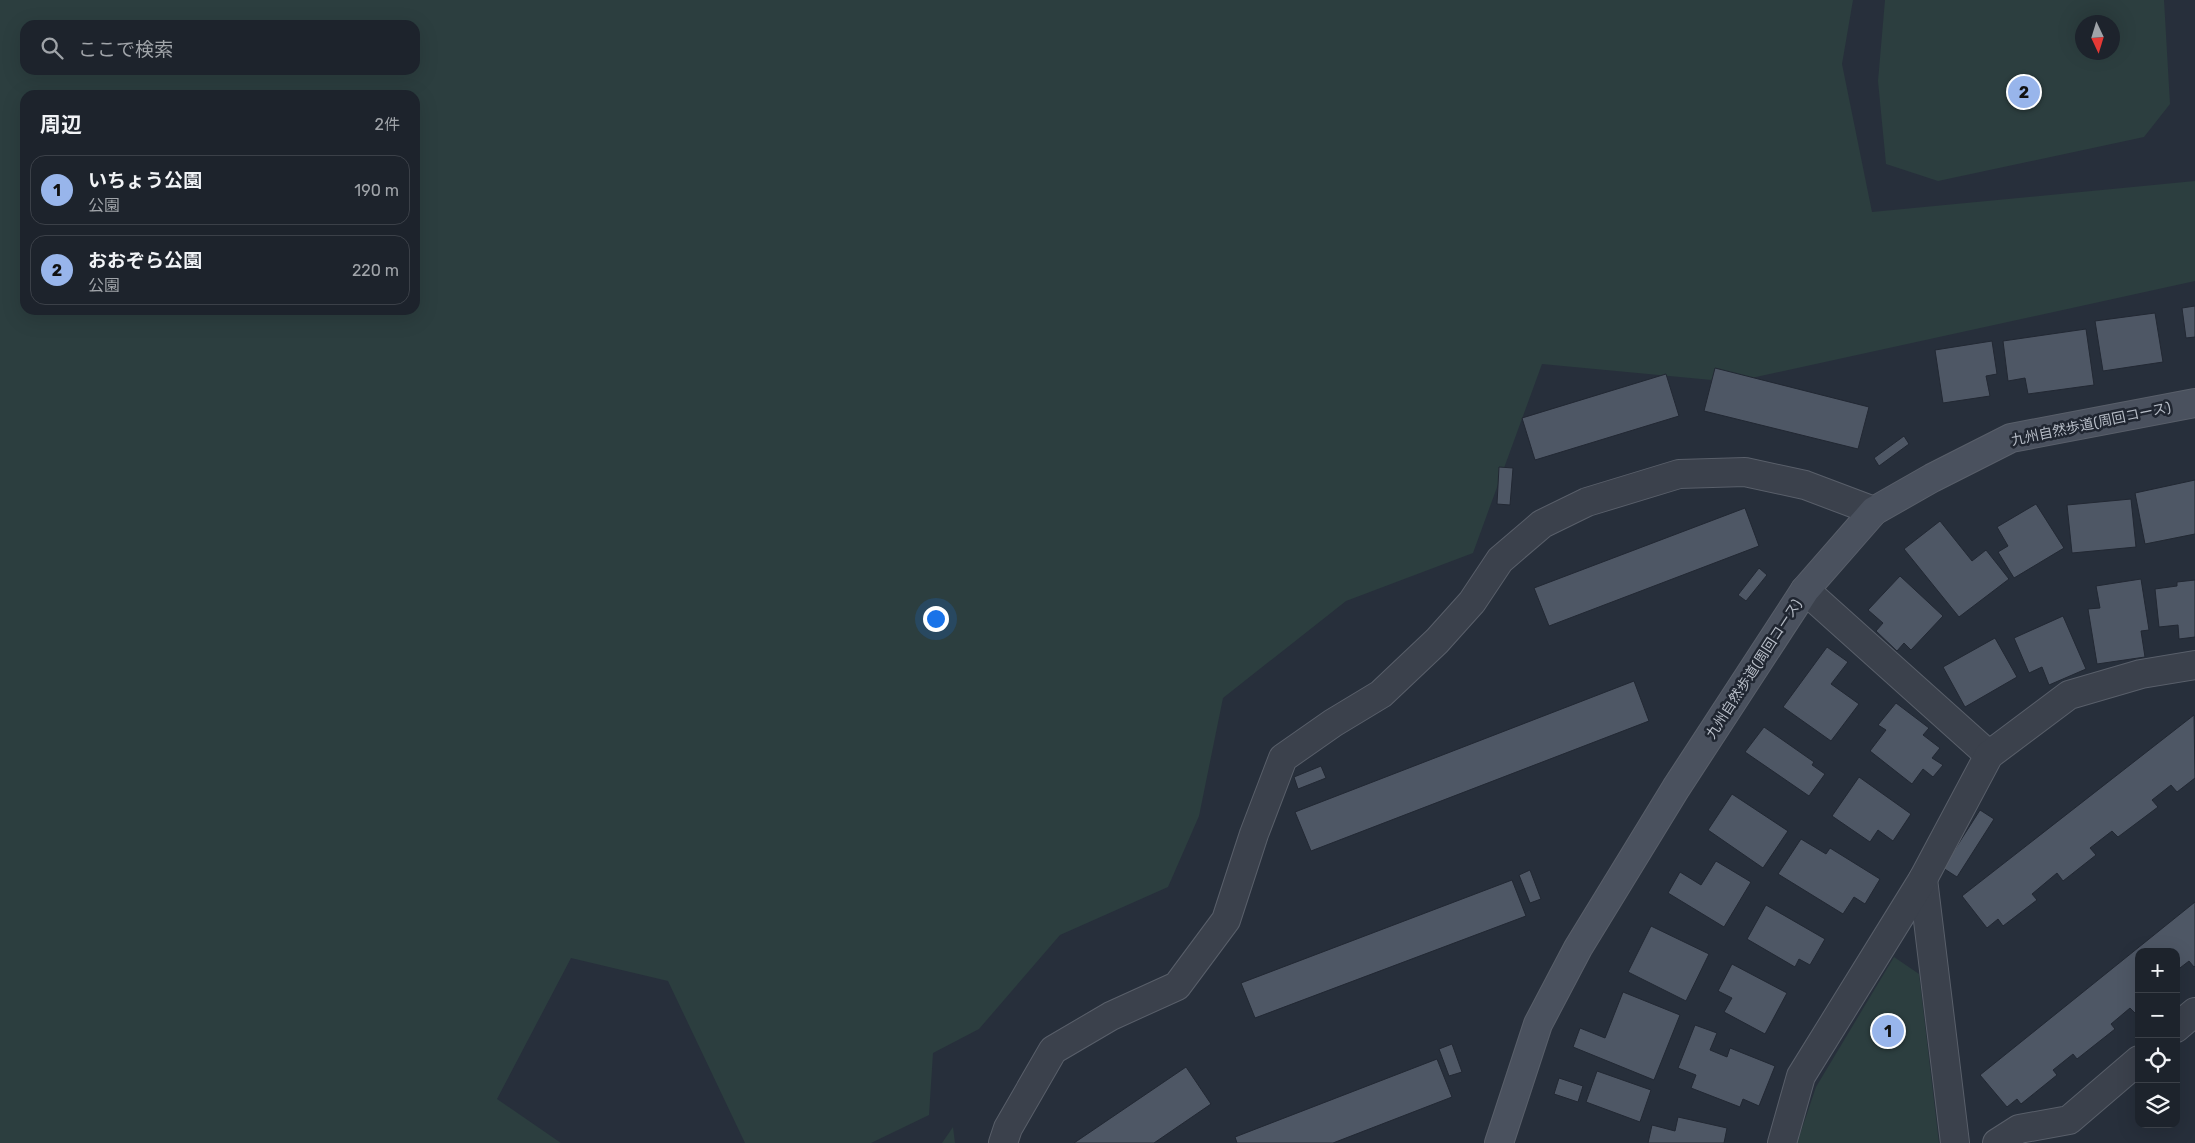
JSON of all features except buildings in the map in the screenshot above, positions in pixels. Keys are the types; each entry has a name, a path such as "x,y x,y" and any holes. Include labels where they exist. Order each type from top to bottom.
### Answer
{"street":[{"name":"九州自然歩道(周回コース)","path":"1499,1143 1538,1024 1578,948 1676,788 1805,590 1874,512 1932,478 2012,438 2195,403"},
{"path":"1003,1143 1008,1128 1053,1050 1111,1016 1177,986 1226,920 1254,834 1283,758 1333,723 1380,694 1436,642 1466,608 1500,560 1542,524 1587,502 1679,474 1745,472 1805,485 1874,512"},
{"path":"1805,590 1989,755"},
{"path":"1782,1143 1801,1076 1924,879 1989,755 2069,695 2141,674 2195,666"},
{"path":"1924,879 1955,1143"},
{"path":"2180,1025 2195,1012"},
{"path":"1997,1143 2019,1129 2069,1120 2135,1063"}],"shaded area":[{"path":"0,0 1853,0 1842,64 1872,212 2195,181 2195,281 1733,382 1542,364 1473,553 1346,601 1223,698 1199,816 1168,887 1060,935 979,1029 933,1053 929,1115 871,1143 745,1143 668,981 571,958 497,1099 561,1143 0,1143"},
{"path":"1885,0 2164,0 2170,104 2144,137 1938,181 1886,164 1878,81"},
{"path":"1894,957 1919,974 1939,1143 1797,1143 1816,1087"},
{"path":"953,1127 955,1143 942,1143"}],"place":[{"name":"おおぞら公園","path":"2024,92"},
{"name":"いちょう公園","path":"1888,1031"}]}
